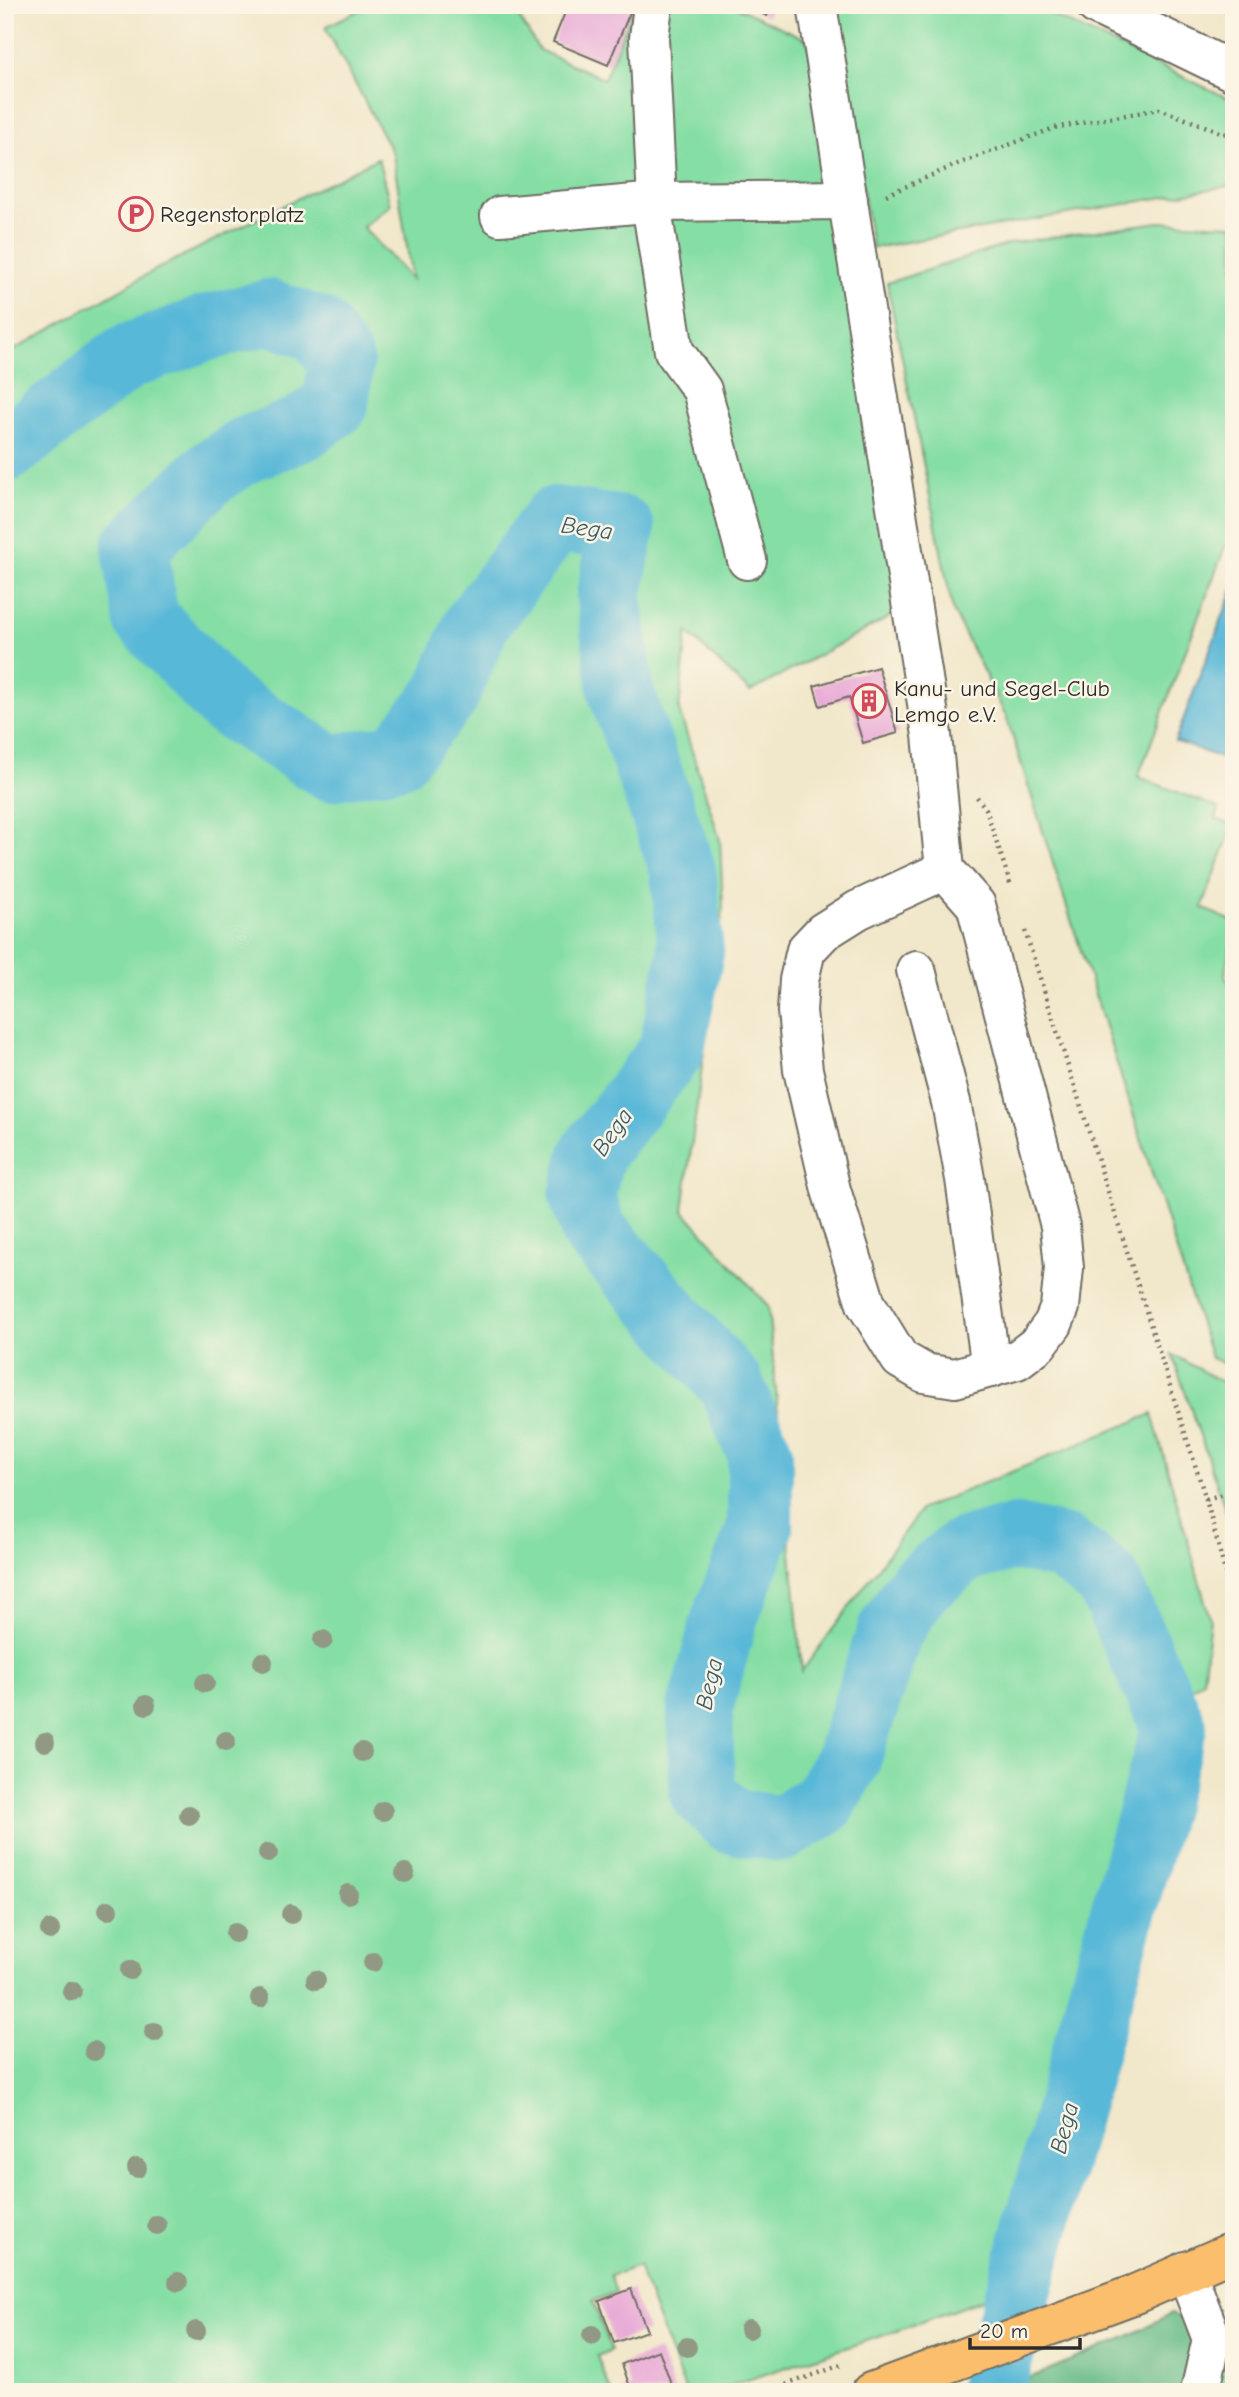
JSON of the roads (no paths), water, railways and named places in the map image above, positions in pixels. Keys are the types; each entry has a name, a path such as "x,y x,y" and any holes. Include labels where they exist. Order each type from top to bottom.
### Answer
{"main road":[{"path":"871,2392 1135,2294 1234,2250"}],"street":[{"path":"653,5 649,38 654,202 674,351 702,390 747,560"},
{"path":"817,5 932,735 944,870 976,905 1060,1226 1064,1268 1060,1307 1052,1324 1038,1344 1017,1360 956,1378 924,1373 901,1359 866,1304 828,1177 803,1070 797,1011 799,980 806,950 823,932 858,910 944,870"},
{"path":"1096,5 1234,72"},
{"path":"500,216 654,202 848,205"},
{"path":"916,970 951,1102 965,1179 991,1368"},
{"path":"1186,2271 1223,2339 1200,2392"}],"water":[{"path":"1234,587 1234,763 1175,741"}],"waterway":[{"name":"Bega","path":"5,450 127,357 206,328 269,312 319,330 341,362 336,404 301,429 247,449 208,475 135,547 146,619 226,703 330,768 397,756 446,696 477,623 555,519 622,529 609,597 621,692 683,870 691,952 671,1051 592,1154 582,1196 594,1231 731,1385 760,1454 760,1528 724,1620 700,1709 702,1792 731,1821 782,1829 823,1803 848,1759 890,1631 919,1586 964,1550 1016,1537 1065,1548 1107,1580 1174,1727 991,2392"}],"place":[{"name":"Regenstorplatz","path":"136,214"},
{"name":"Kanu- und Segel-Club Lemgo e.V.","path":"869,701"}]}
